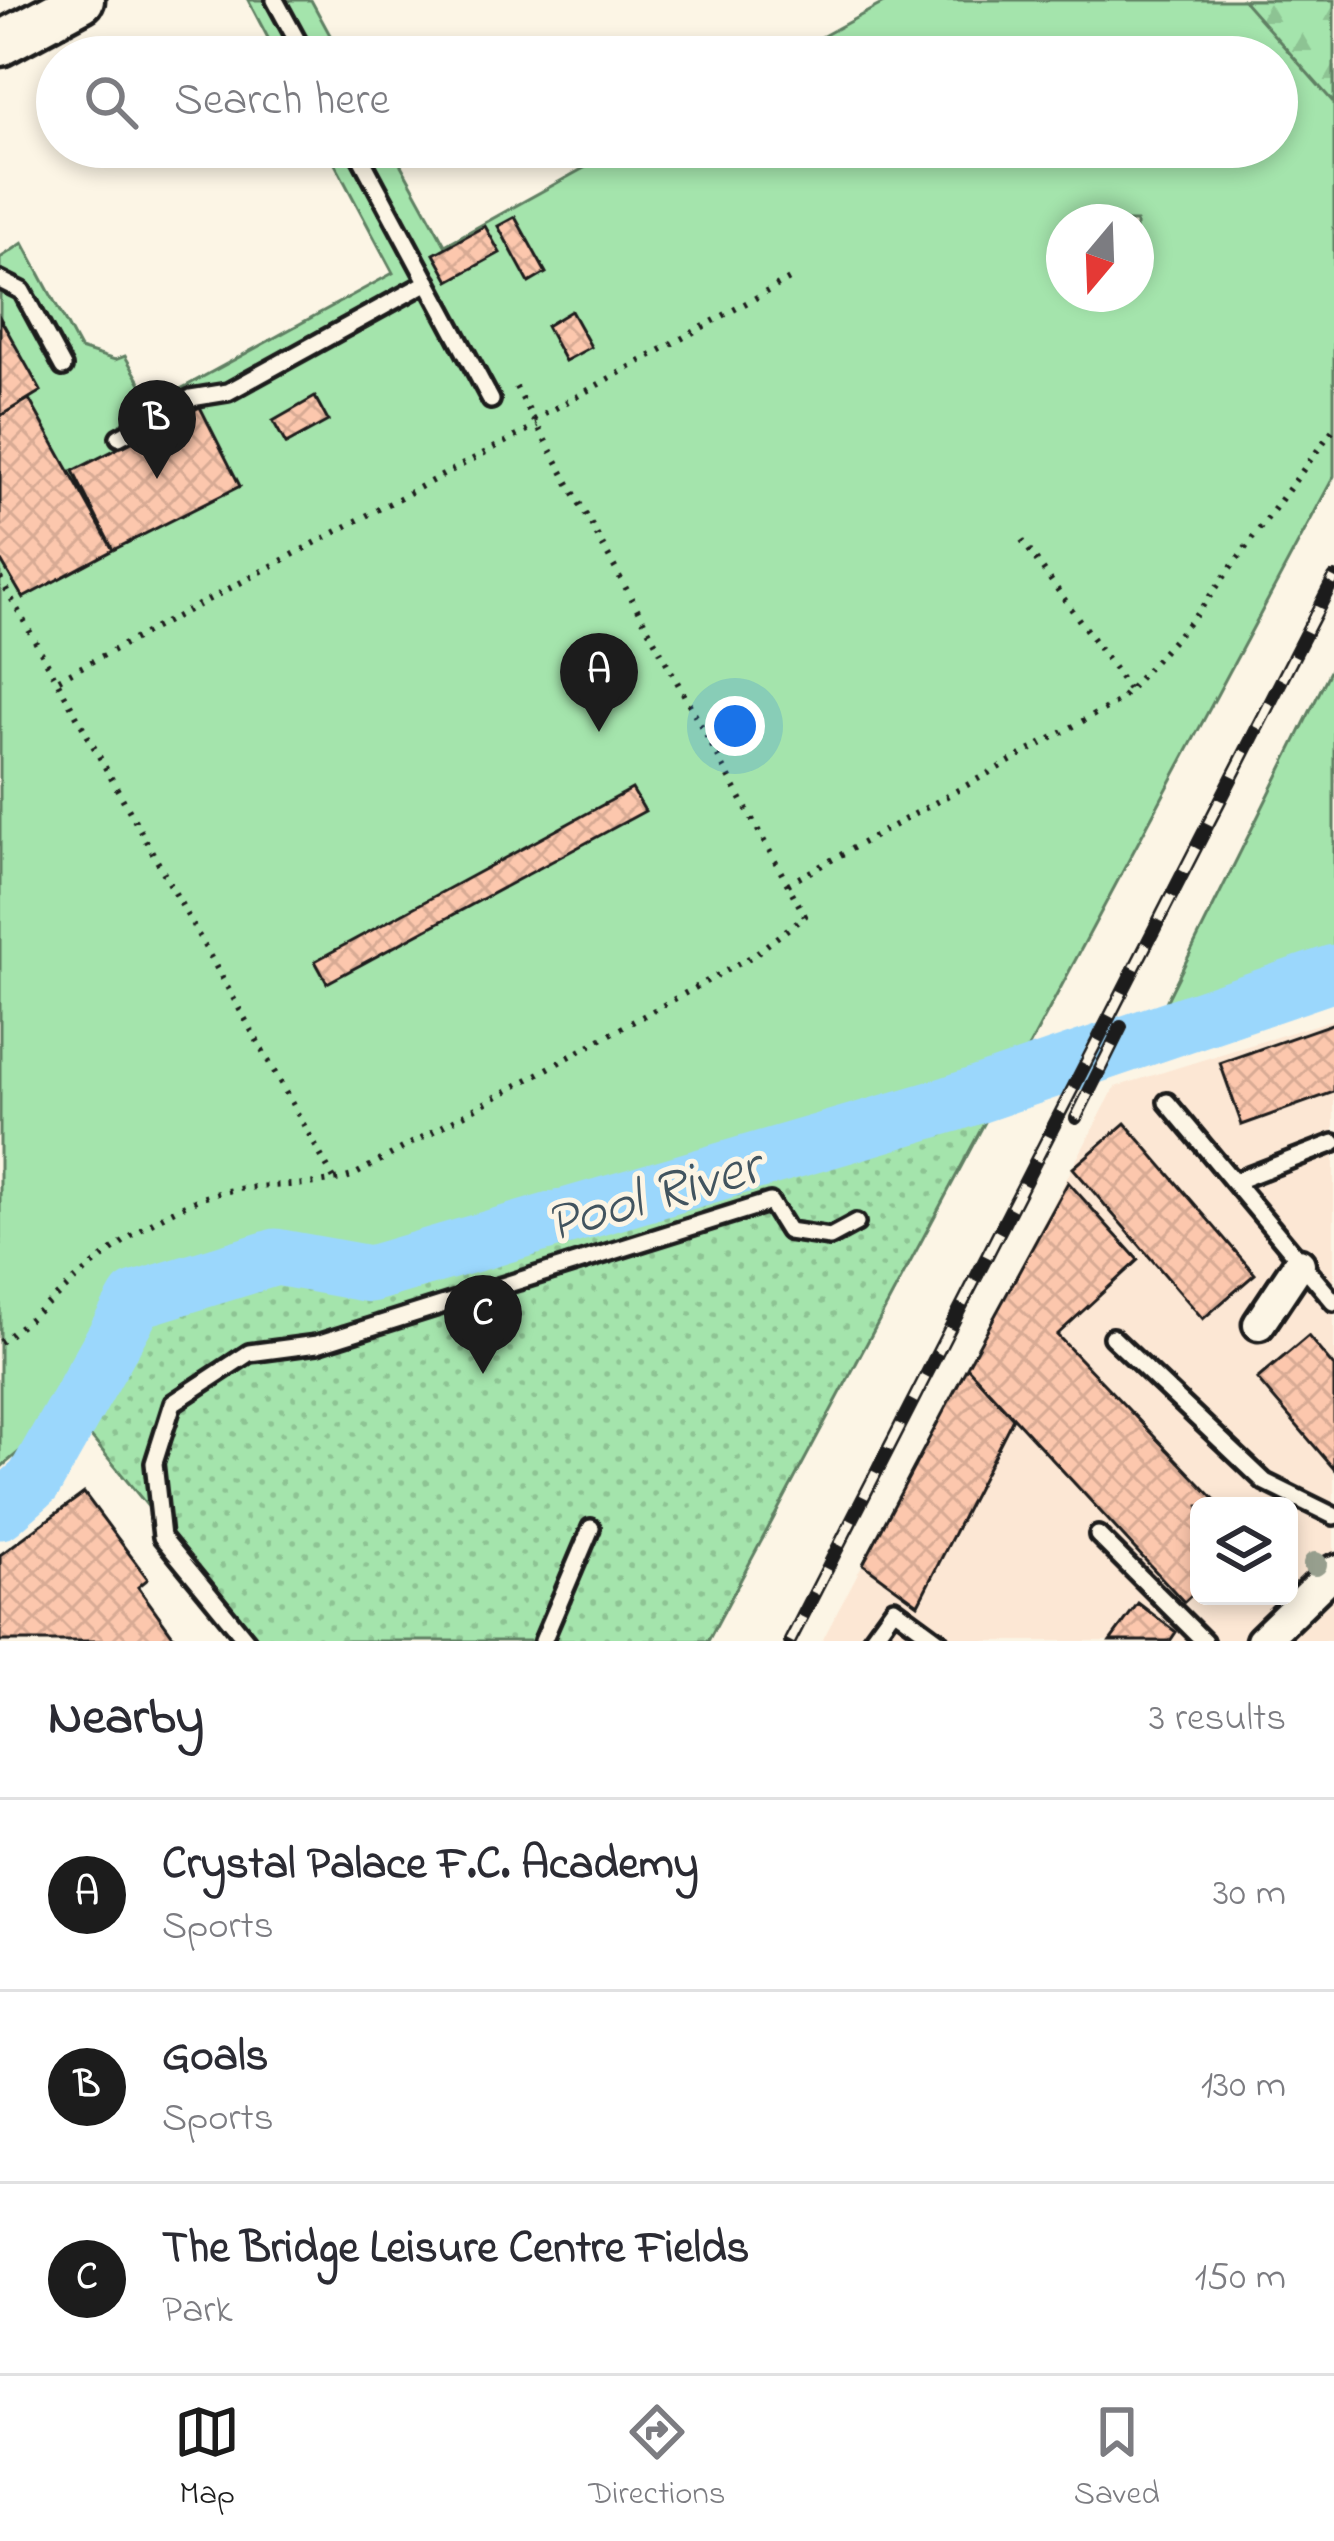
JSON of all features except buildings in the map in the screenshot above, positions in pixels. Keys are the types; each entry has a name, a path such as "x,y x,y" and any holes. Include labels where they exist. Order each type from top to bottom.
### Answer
{"street":[{"path":"0,44 82,0"},
{"path":"1259,1324 1299,1264"},
{"path":"1262,1641 1334,1571"}],"lane":[{"path":"275,0 295,36"},
{"path":"366,168 491,400"},
{"path":"0,280 22,291 63,367"},
{"path":"119,437 191,398 228,392 428,282"},
{"path":"1167,1102 1334,1302"},
{"path":"1236,1181 1334,1143"},
{"path":"247,1641 162,1537 154,1463 173,1403 249,1353 316,1344 770,1202 788,1231 830,1237 856,1223"},
{"path":"1112,1336 1265,1482 1334,1516"},
{"path":"543,1641 591,1528"},
{"path":"1099,1535 1204,1641"},
{"path":"870,1641 894,1608 939,1641"}],"path":[{"path":"59,680 795,276"},
{"path":"0,1342 146,1228 196,1202 242,1189 335,1181 751,956 806,916 516,387"},
{"path":"788,884 1108,710 1196,615 1334,428"},
{"path":"1022,541 1130,691"},
{"path":"0,578 335,1181"}],"shaded area":[{"path":"1334,1019 1334,1641 822,1641 1115,1087"}],"green space":[{"path":"248,0 311,0 331,36 267,36"},
{"path":"889,0 1282,0 1334,67 1334,476 1023,1058 393,1270 353,1268 259,1248 213,1250 188,1258 141,1283 101,1320 72,1363 42,1429 0,1468 0,258 23,243 80,349 115,360 125,356 153,404 393,273 337,168 403,168 445,245 584,168 1298,168 1298,36 823,36"},
{"path":"1243,0 1334,0 1334,103 1298,62 1298,36 1275,36"},
{"path":"1334,663 1334,955 1161,1012"},
{"path":"994,1105 708,1641 258,1641 87,1432 144,1316 272,1269 363,1289"}],"waterway":[{"name":"Pool River","path":"0,1511 34,1481 136,1300 276,1257 370,1274 951,1104 1334,973"}],"railway":[{"path":"790,1641 1334,578"},
{"path":"1076,1118 1121,1027"}],"place":[{"name":"Goals","path":"157,479"},
{"name":"Crystal Palace F.C. Academy","path":"599,732"},
{"name":"The Bridge Leisure Centre Fields","path":"483,1374"}]}
